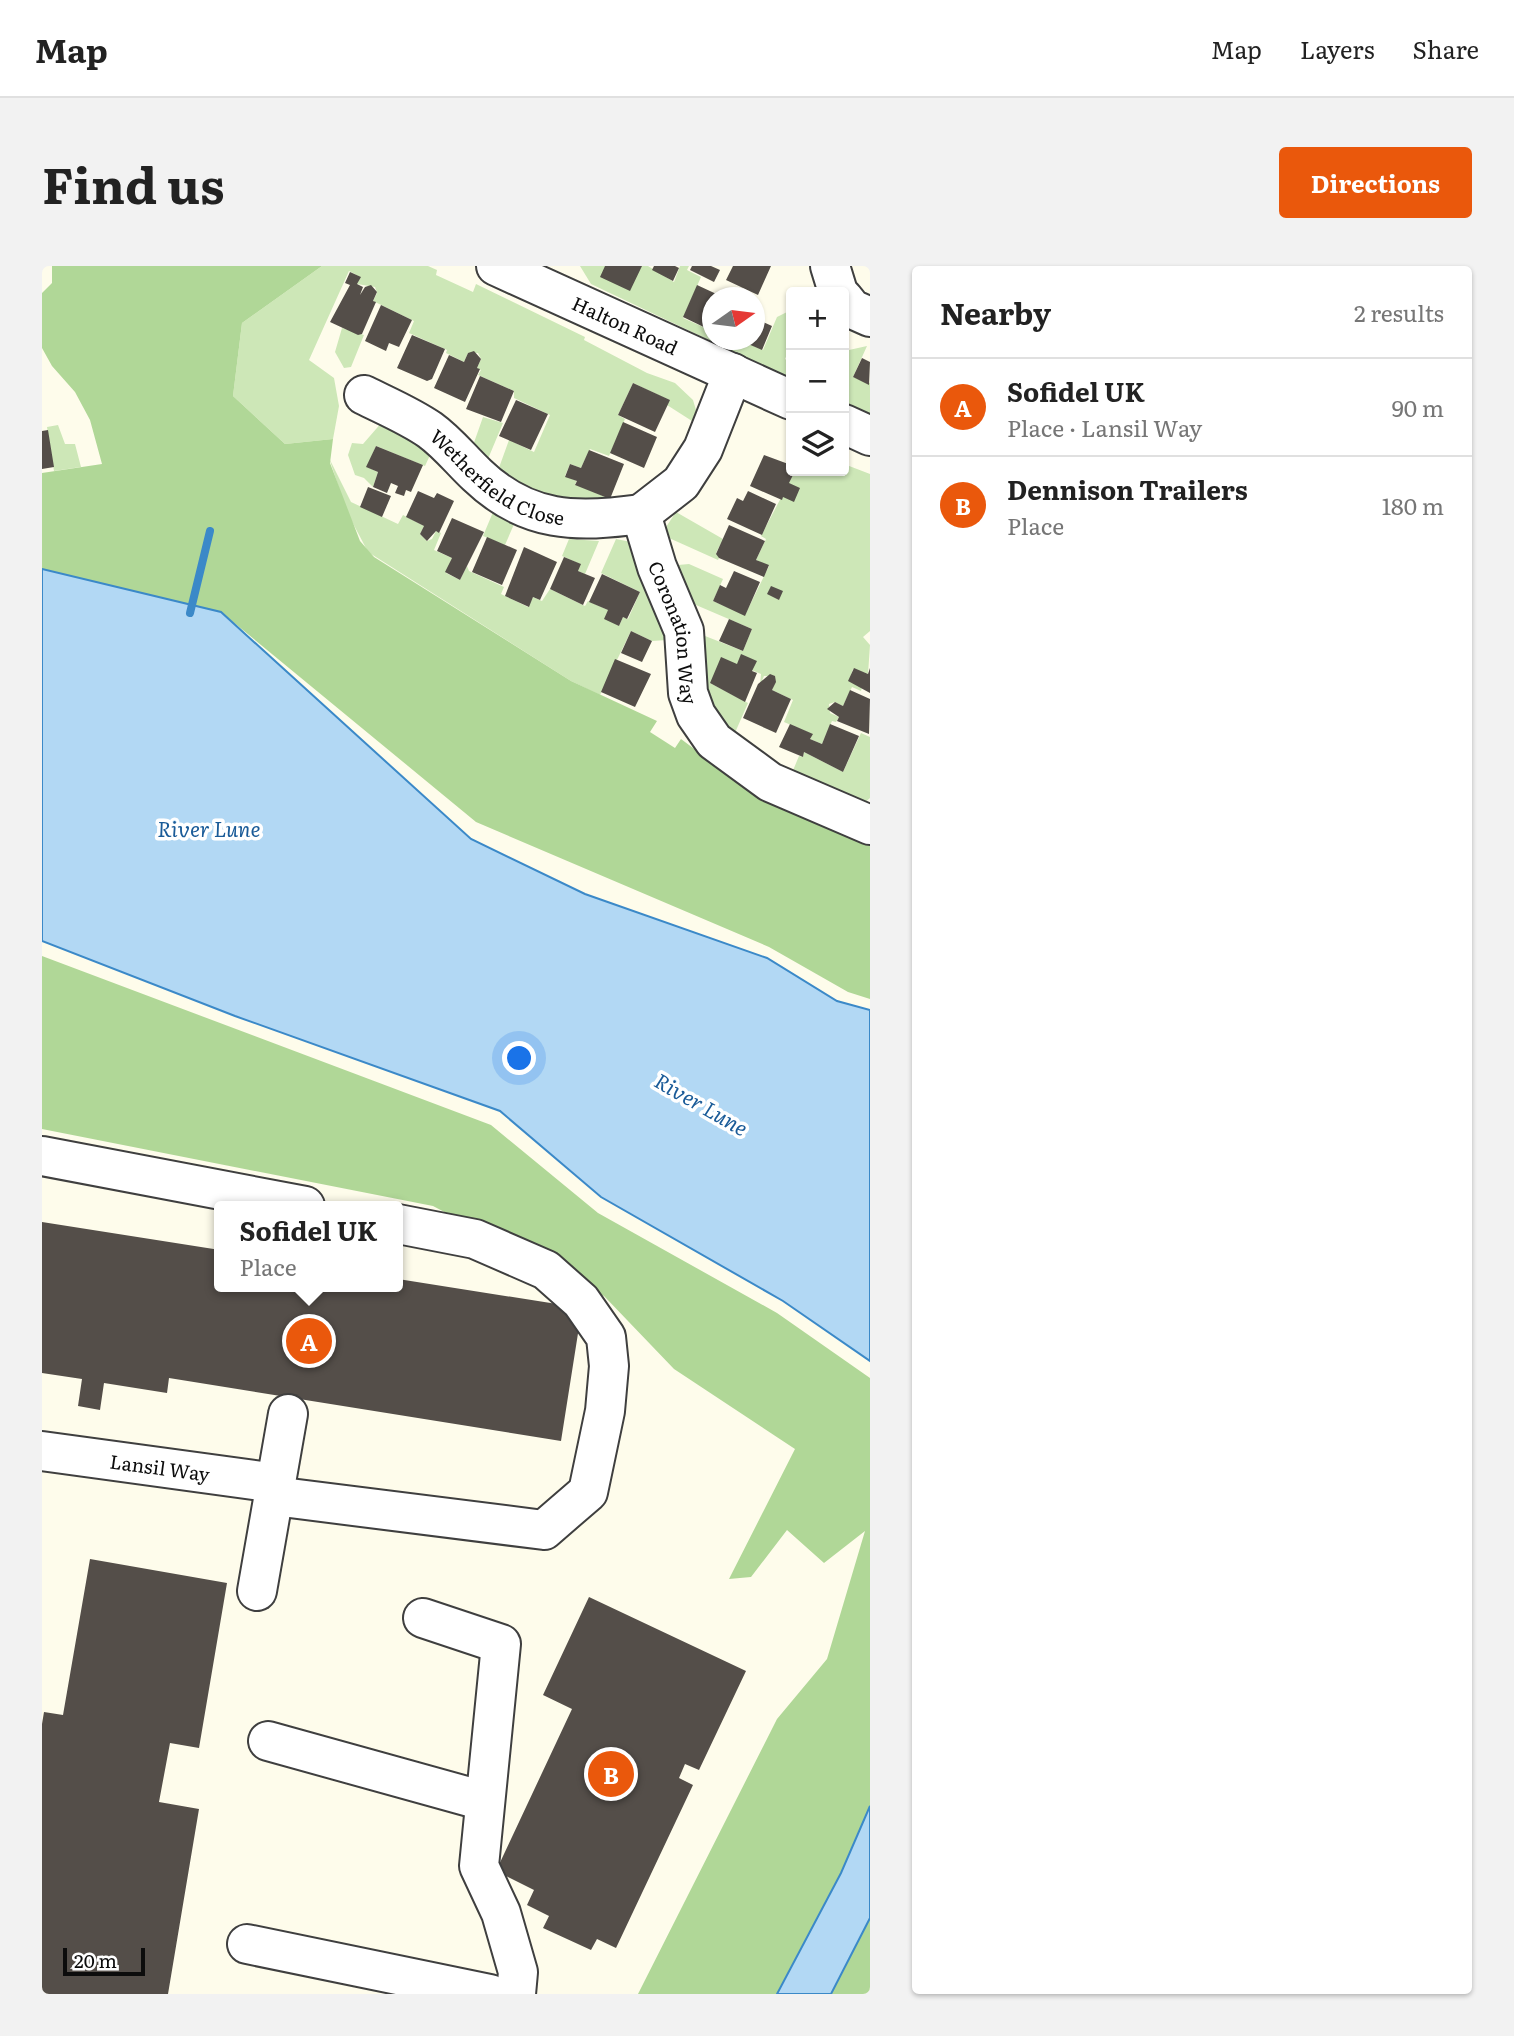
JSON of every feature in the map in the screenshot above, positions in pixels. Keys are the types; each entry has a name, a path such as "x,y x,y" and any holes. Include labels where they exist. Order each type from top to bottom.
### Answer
{"street":[{"name":"Halton Road","path":"496,266 549,277 786,398"},
{"path":"830,266 836,287"},
{"path":"849,305 870,317"},
{"path":"641,514 681,483 703,449 733,373"},
{"name":"Wetherfield Close","path":"364,395 431,431 500,495 529,510 566,520 594,521 641,514"},
{"path":"849,426 870,436"},
{"name":"Coronation Way","path":"641,514 657,567 684,631 688,693 696,715 714,741 770,782 869,821"},
{"path":"42,1156 279,1201"},
{"name":"Lansil Way","path":"42,1451 275,1490 544,1530 589,1492 598,1457 609,1366 606,1337 581,1301 546,1270 475,1239 403,1225"},
{"path":"257,1591 288,1414"},
{"path":"423,1618 501,1644 479,1866 501,1913 518,1972 516,1994"},
{"path":"268,1741 484,1801"},
{"path":"247,1944 490,1994"}],"green space":[{"path":"52,266 322,266 242,323 233,396 285,444 333,439 330,463 360,541 374,557 571,681 657,721 650,732 675,748 681,739 725,772 870,838 870,999 848,992 769,947 476,822 221,612 42,569 42,473 102,464 90,420 75,392 52,366 42,348 42,293 52,283"},
{"path":"322,266 428,266 437,270 436,275 473,292 476,284 585,337 584,340 647,373 675,383 693,400 696,410 692,421 667,405 669,400 633,383 618,415 625,419 609,456 590,449 581,468 570,464 565,476 577,481 575,484 610,499 565,511 496,476 509,440 534,452 550,415 514,398 514,391 478,375 481,370 477,368 481,359 478,353 468,353 464,362 446,353 447,350 409,333 414,321 373,301 377,293 375,287 357,284 360,277 349,271 309,360 334,378 339,406 333,439 285,444 233,396 242,323"},
{"path":"580,266 648,266 674,282 680,266 689,266 687,270 701,277 683,318 702,327 702,337 591,284"},
{"path":"786,312 785,359 786,377 730,350 765,350 777,317"},
{"path":"342,328 364,335 351,367 344,368 335,352"},
{"path":"867,346 853,377 870,383 870,414 849,405 849,350"},
{"path":"483,417 503,423 485,466 471,451"},
{"path":"383,421 431,453 425,466 376,446 367,467 378,472 373,487 364,478 355,475 348,455 352,443 363,444"},
{"path":"58,425 65,444 75,444 81,467 54,471 47,427"},
{"path":"329,458 351,502 398,524 403,515 424,526 420,534 427,541 432,539 436,531 441,533 434,550 452,558 446,573 460,580 467,566 469,571 504,587 501,594 528,607 533,597 542,601 550,589 585,606 588,601 608,610 619,626 623,617 628,619 640,592 601,573 616,539 631,542 667,640 652,641 631,631 600,695 571,681 368,552 347,512"},
{"path":"849,466 870,474 870,631 863,637 870,645 868,674 853,669 849,681 862,687 861,691 852,687 843,706 835,702 829,704 830,713 839,717 836,722 832,721 822,744 810,739 812,734 784,722 793,700 772,690 775,676 764,676 760,685 761,674 737,664 710,683 748,703 734,735 710,718 695,632 743,651 752,629 682,599 682,579 678,565 689,564 723,579 713,601 745,615 769,566 756,560 766,539 761,536 792,476 849,476"},
{"path":"496,505 518,515 505,545 483,536"},
{"path":"676,512 723,539 716,553 720,556 718,560 669,538 666,527"},
{"path":"569,539 599,541 585,574 578,571 580,564 562,556"},
{"path":"861,733 870,737 870,798 862,805 789,780 799,756 803,757 804,752 843,772"},
{"path":"42,956 491,1125 598,1213 777,1313 870,1378 870,1994 638,1994 777,1719 827,1659 865,1531 824,1563 787,1530 751,1577 729,1579 795,1449 674,1369 604,1296 433,1206 42,1129"}],"water":[{"name":"River Lune","path":"42,569 221,612 471,839 585,894 767,958 837,1001 870,1010 870,1361 783,1301 601,1197 500,1111 235,1016 42,941"},
{"path":"870,1806 870,1918 831,1994 777,1994 841,1873"}],"building":[{"path":"605,266 642,266 630,291 600,277"},
{"path":"654,266 679,268 673,281 652,270"},
{"path":"692,266 711,266 720,270 714,282 690,270"},
{"path":"733,266 771,266 762,287 741,287 726,280"},
{"path":"350,272 361,277 357,284 363,287 360,295 365,287 371,285 377,292 373,301 376,302 362,334 358,335 330,322 350,285 345,283"},
{"path":"697,285 702,287 702,326 683,317"},
{"path":"381,305 412,320 399,347 389,343 386,351 365,341"},
{"path":"765,323 772,326 765,343"},
{"path":"412,335 445,349 432,379 427,381 397,368"},
{"path":"474,351 481,359 477,368 480,369 465,402 434,388 449,355 464,362 468,353"},
{"path":"862,358 870,362 869,385 853,377"},
{"path":"480,376 514,391 501,422 466,409"},
{"path":"633,383 670,400 655,432 618,415"},
{"path":"516,400 548,414 531,450 499,436"},
{"path":"623,422 657,437 644,468 610,453"},
{"path":"48,430 54,467 42,469 42,431"},
{"path":"376,446 423,465 411,492 406,490 404,496 395,493 398,486 391,483 387,493 373,487 378,472 366,467"},
{"path":"589,450 624,464 610,499 575,485 577,481 565,477 570,464 581,468"},
{"path":"764,455 786,463 786,476 792,476 789,483 800,488 794,502 783,497 782,500 750,486"},
{"path":"368,487 391,496 382,517 360,507"},
{"path":"418,491 434,498 437,493 454,501 439,533 436,531 427,541 420,534 424,526 406,517"},
{"path":"748,491 776,504 762,535 727,519 737,498 743,501"},
{"path":"452,518 484,532 460,580 445,572 452,558 437,551"},
{"path":"729,525 765,541 756,560 769,565 764,577 719,558 716,554"},
{"path":"487,537 517,550 502,585 472,572"},
{"path":"524,547 557,562 540,600 533,597 529,607 505,596"},
{"path":"564,557 581,564 578,571 595,578 583,605 550,589"},
{"path":"734,571 760,582 745,616 713,601 720,585 726,588"},
{"path":"602,574 640,592 627,619 623,617 619,626 604,619 608,610 589,602"},
{"path":"771,586 783,591 779,600 767,594"},
{"path":"729,619 752,629 743,651 719,641"},
{"path":"631,631 652,641 642,662 621,653"},
{"path":"741,654 757,661 752,671 757,673 745,702 710,683 721,657 737,664"},
{"path":"615,659 651,674 635,707 601,692"},
{"path":"854,668 868,674 870,668 870,693 848,681"},
{"path":"770,674 775,676 776,682 772,690 791,699 776,733 743,718 758,684"},
{"path":"850,690 870,699 869,734 837,721 839,717 827,709 835,702 843,706"},
{"path":"790,724 813,734 810,739 822,744 830,724 859,736 843,772 804,752 803,757 779,747"},
{"path":"42,1222 214,1249 214,1292 403,1292 403,1280 582,1308 561,1441 169,1378 167,1393 104,1383 100,1410 78,1406 82,1379 42,1373"},
{"path":"90,1559 227,1583 199,1748 170,1743 159,1802 199,1809 168,1994 42,1994 42,1724 44,1712 63,1715"},
{"path":"589,1597 746,1671 699,1770 685,1764 679,1778 693,1785 616,1948 597,1939 591,1950 543,1928 549,1916 527,1905 534,1890 496,1871 572,1709 543,1695"}],"waterway":[{"path":"190,613 210,531"}],"place":[{"name":"Sofidel UK","path":"309,1341"},
{"name":"Dennison Trailers","path":"611,1774"}]}
